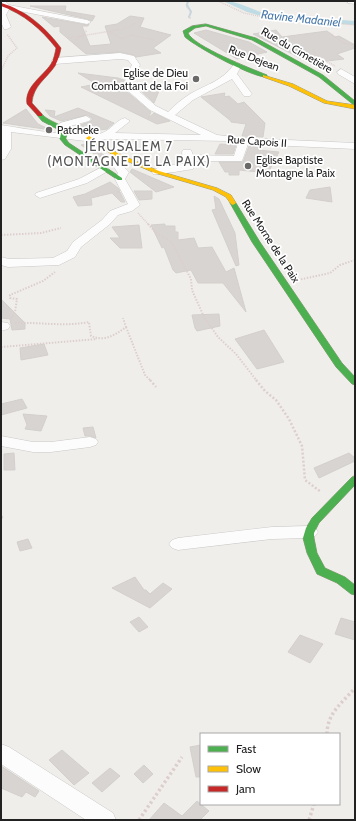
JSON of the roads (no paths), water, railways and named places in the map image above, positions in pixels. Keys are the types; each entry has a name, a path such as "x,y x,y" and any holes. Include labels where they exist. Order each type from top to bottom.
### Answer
{"street":[{"path":"350,1 355,2"},
{"path":"4,4 21,2"},
{"path":"4,4 5,9 2,15 4,22"},
{"path":"4,4 88,26"},
{"path":"4,4 32,20 51,37 59,48 55,61 47,73 38,80 28,100 44,120 62,132"},
{"name":"Rue Dejean","path":"220,30 206,25 190,29 185,32 185,34 217,56 234,70 290,85 326,102 355,107"},
{"name":"Rue du Cimetière","path":"220,30 244,35 269,46 321,76 355,104"},
{"path":"55,61 120,56 131,58 136,66 129,78 130,88 153,108 187,123 216,139"},
{"path":"169,116 188,99 212,87 234,70"},
{"path":"234,70 234,76 247,94"},
{"path":"341,72 355,81"},
{"path":"1,261 8,263 55,262 71,254 77,245 106,222 114,213 134,205 120,179 67,144 63,139 63,125 86,119"},
{"path":"105,136 124,121"},
{"path":"2,157 7,151 8,143 4,128"},
{"name":"Rue Capois II","path":"4,128 40,134 62,132 89,138 105,136 216,139 229,138 244,142 355,146"},
{"name":"Rue Morne de la Paix","path":"89,138 117,154 157,172 215,189 229,196 256,242 288,287 339,365 355,382"},
{"path":"157,172 164,169 189,167 186,149 187,138"},
{"path":"188,158 238,160 244,142"},
{"path":"117,154 116,166 124,172 120,179"},
{"path":"40,195 83,181 104,169"},
{"path":"1,441 33,447 51,447 90,442"},
{"path":"355,479 317,519 309,532 310,548 321,571 340,580 355,591"},
{"path":"178,544 272,533 309,532"},
{"path":"1,753 105,820"}],"waterway":[{"path":"188,1 187,5 191,12 189,17"},
{"name":"Ravine Madaniel","path":"226,1 249,11 272,17 355,23"}],"place":[{"name":"Eglise de Dieu Combattant de la Foi","path":"196,79"},
{"name":"Patcheke","path":"49,130"},
{"name":"Eglise Baptiste Montagne la Paix","path":"248,166"}],"district":[{"name":"JÉRUSALEM 7 (MONTAGNE DE LA PAIX)","path":"129,154"}]}
